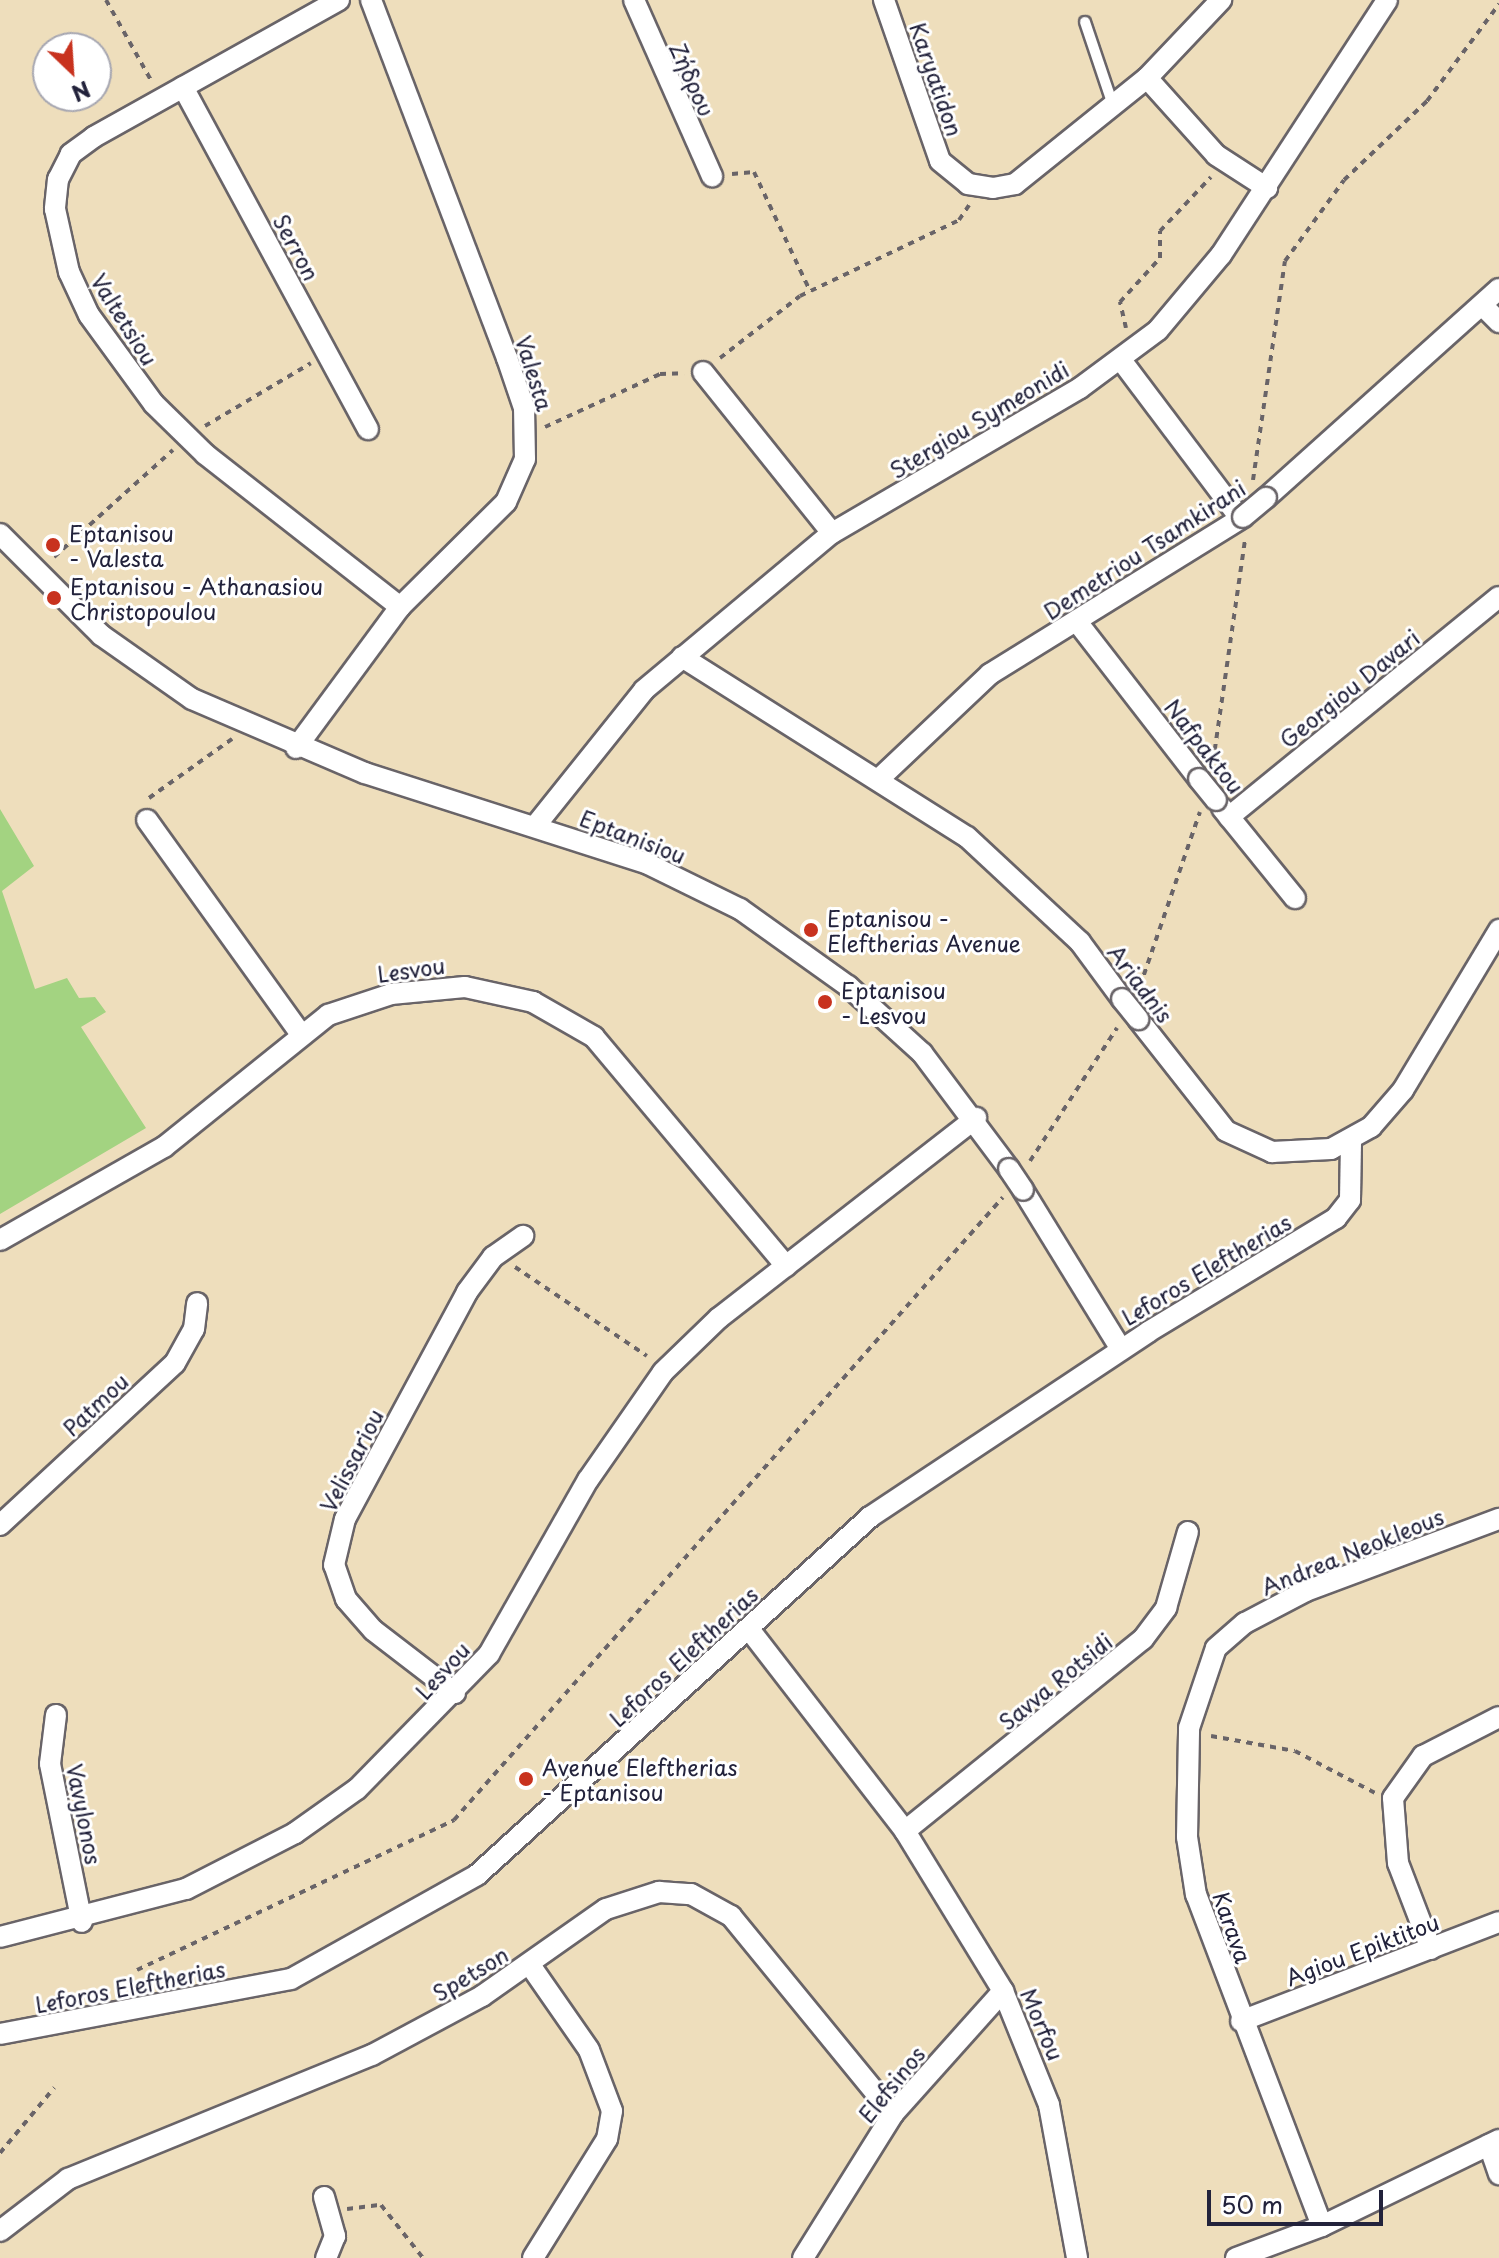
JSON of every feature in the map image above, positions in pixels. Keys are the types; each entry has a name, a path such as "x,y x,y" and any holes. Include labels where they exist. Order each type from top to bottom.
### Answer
{"street":[{"name":"Valtetsiou","path":"339,0 162,98 71,154 58,179 58,238 82,301 121,364 205,454 400,607"},
{"name":"Valesta","path":"296,748 400,607 506,502 527,435 507,358 371,0"},
{"name":"Ζήδρου","path":"634,0 712,176"},
{"name":"Karyatidon","path":"884,0 940,161 982,186"},
{"path":"982,186 1015,184 1147,78 1221,0"},
{"name":"Stergiou Symeonidi","path":"536,825 596,742 682,657 832,533 1126,356 1186,300 1267,188 1387,0"},
{"path":"1147,78 1226,161 1267,188"},
{"name":"Serron","path":"183,87 368,429"},
{"name":"Demetriou Tsamkirani","path":"881,777 990,674 1078,623 1249,512 1499,289"},
{"path":"1483,306 1499,322"},
{"path":"1126,356 1249,512"},
{"path":"703,372 832,533"},
{"name":"Eptanisiou","path":"0,534 137,663 251,726 296,748 648,864 740,909 888,1020 976,1118 1009,1169 1014,1192 1121,1349"},
{"name":"Georgiou Davari","path":"1229,817 1499,597"},
{"name":"Nafpaktou","path":"1078,623 1295,898"},
{"name":"Ariadnis","path":"682,657 881,777 1035,896 1130,1009 1226,1131 1296,1155 1351,1141"},
{"path":"147,820 300,1033"},
{"path":"1351,1141 1403,1090 1499,930"},
{"name":"Lesvou","path":"0,1240 164,1147 300,1033 353,1003 433,987 506,994 568,1018 632,1075 786,1266"},
{"name":"Lesvou","path":"0,1937 82,1922 186,1889 295,1833 357,1789 455,1693 523,1604 588,1480 666,1369 786,1266 976,1118"},
{"name":"Leforos Eleftherias","path":"0,2034 291,1979 477,1875 870,1517 1121,1349 1336,1218 1350,1200 1351,1141"},
{"name":"Velissariou","path":"455,1693 373,1630 346,1599 334,1565 345,1519 467,1292 496,1255 523,1236"},
{"name":"Patmou","path":"0,1525 175,1363 194,1329 197,1303"},
{"name":"Andrea Neokleous","path":"1227,1635 1306,1591 1499,1519"},
{"name":"Savva Rotsidi","path":"905,1831 1143,1639 1166,1608 1188,1532"},
{"name":"Morfou","path":"749,1629 905,1831 1003,1991 1049,2105 1077,2258"},
{"name":"Karava","path":"1227,1635 1216,1648 1189,1732 1187,1837 1196,1895 1241,2021 1322,2226"},
{"name":"Vavylonos","path":"56,1715 50,1764 82,1922"},
{"path":"1431,1949 1398,1863 1392,1802 1423,1756 1499,1717"},
{"name":"Spetson","path":"0,2231 80,2173 372,2055 530,1965 632,1897 680,1893 713,1903 893,2114"},
{"name":"Agiou Epiktitou","path":"1241,2021 1499,1922"},
{"path":"530,1965 589,2050 612,2111 607,2139 533,2258"},
{"name":"Elefsinos","path":"803,2258 893,2114 1003,1991"},
{"path":"1236,2258 1322,2226 1494,2142 1499,2174"},
{"path":"326,2258 335,2236 327,2204"}],"lane":[{"path":"1085,22 1113,105"}],"path":[{"path":"106,0 162,98"},
{"path":"1034,1156 1130,1009 1208,786 1285,261 1344,180 1427,101 1499,4"},
{"path":"1126,356 1120,302 1160,258 1160,231 1226,161"},
{"path":"712,176 754,172 810,291"},
{"path":"527,435 660,374 703,372 810,291 959,220 982,186"},
{"path":"147,820 149,795 251,726"},
{"path":"137,1970 454,1820 1014,1192"},
{"path":"496,1255 666,1369"},
{"path":"1189,1732 1295,1751 1392,1802"},
{"path":"0,2153 54,2088"},
{"path":"327,2204 381,2205 423,2258"}],"green space":[{"path":"0,809 34,866 2,891 35,989 67,978 79,998 95,997 106,1012 81,1027 146,1128 0,1214"}],"place":[{"name":"Eptanisou - Valesta","path":"53,545"},
{"name":"Eptanisou - Athanasiou Christopoulou","path":"54,598"},
{"name":"Eptanisou - Eleftherias Avenue","path":"811,930"},
{"name":"Eptanisou - Lesvou","path":"825,1002"},
{"name":"Avenue Eleftherias - Eptanisou","path":"526,1779"}]}
